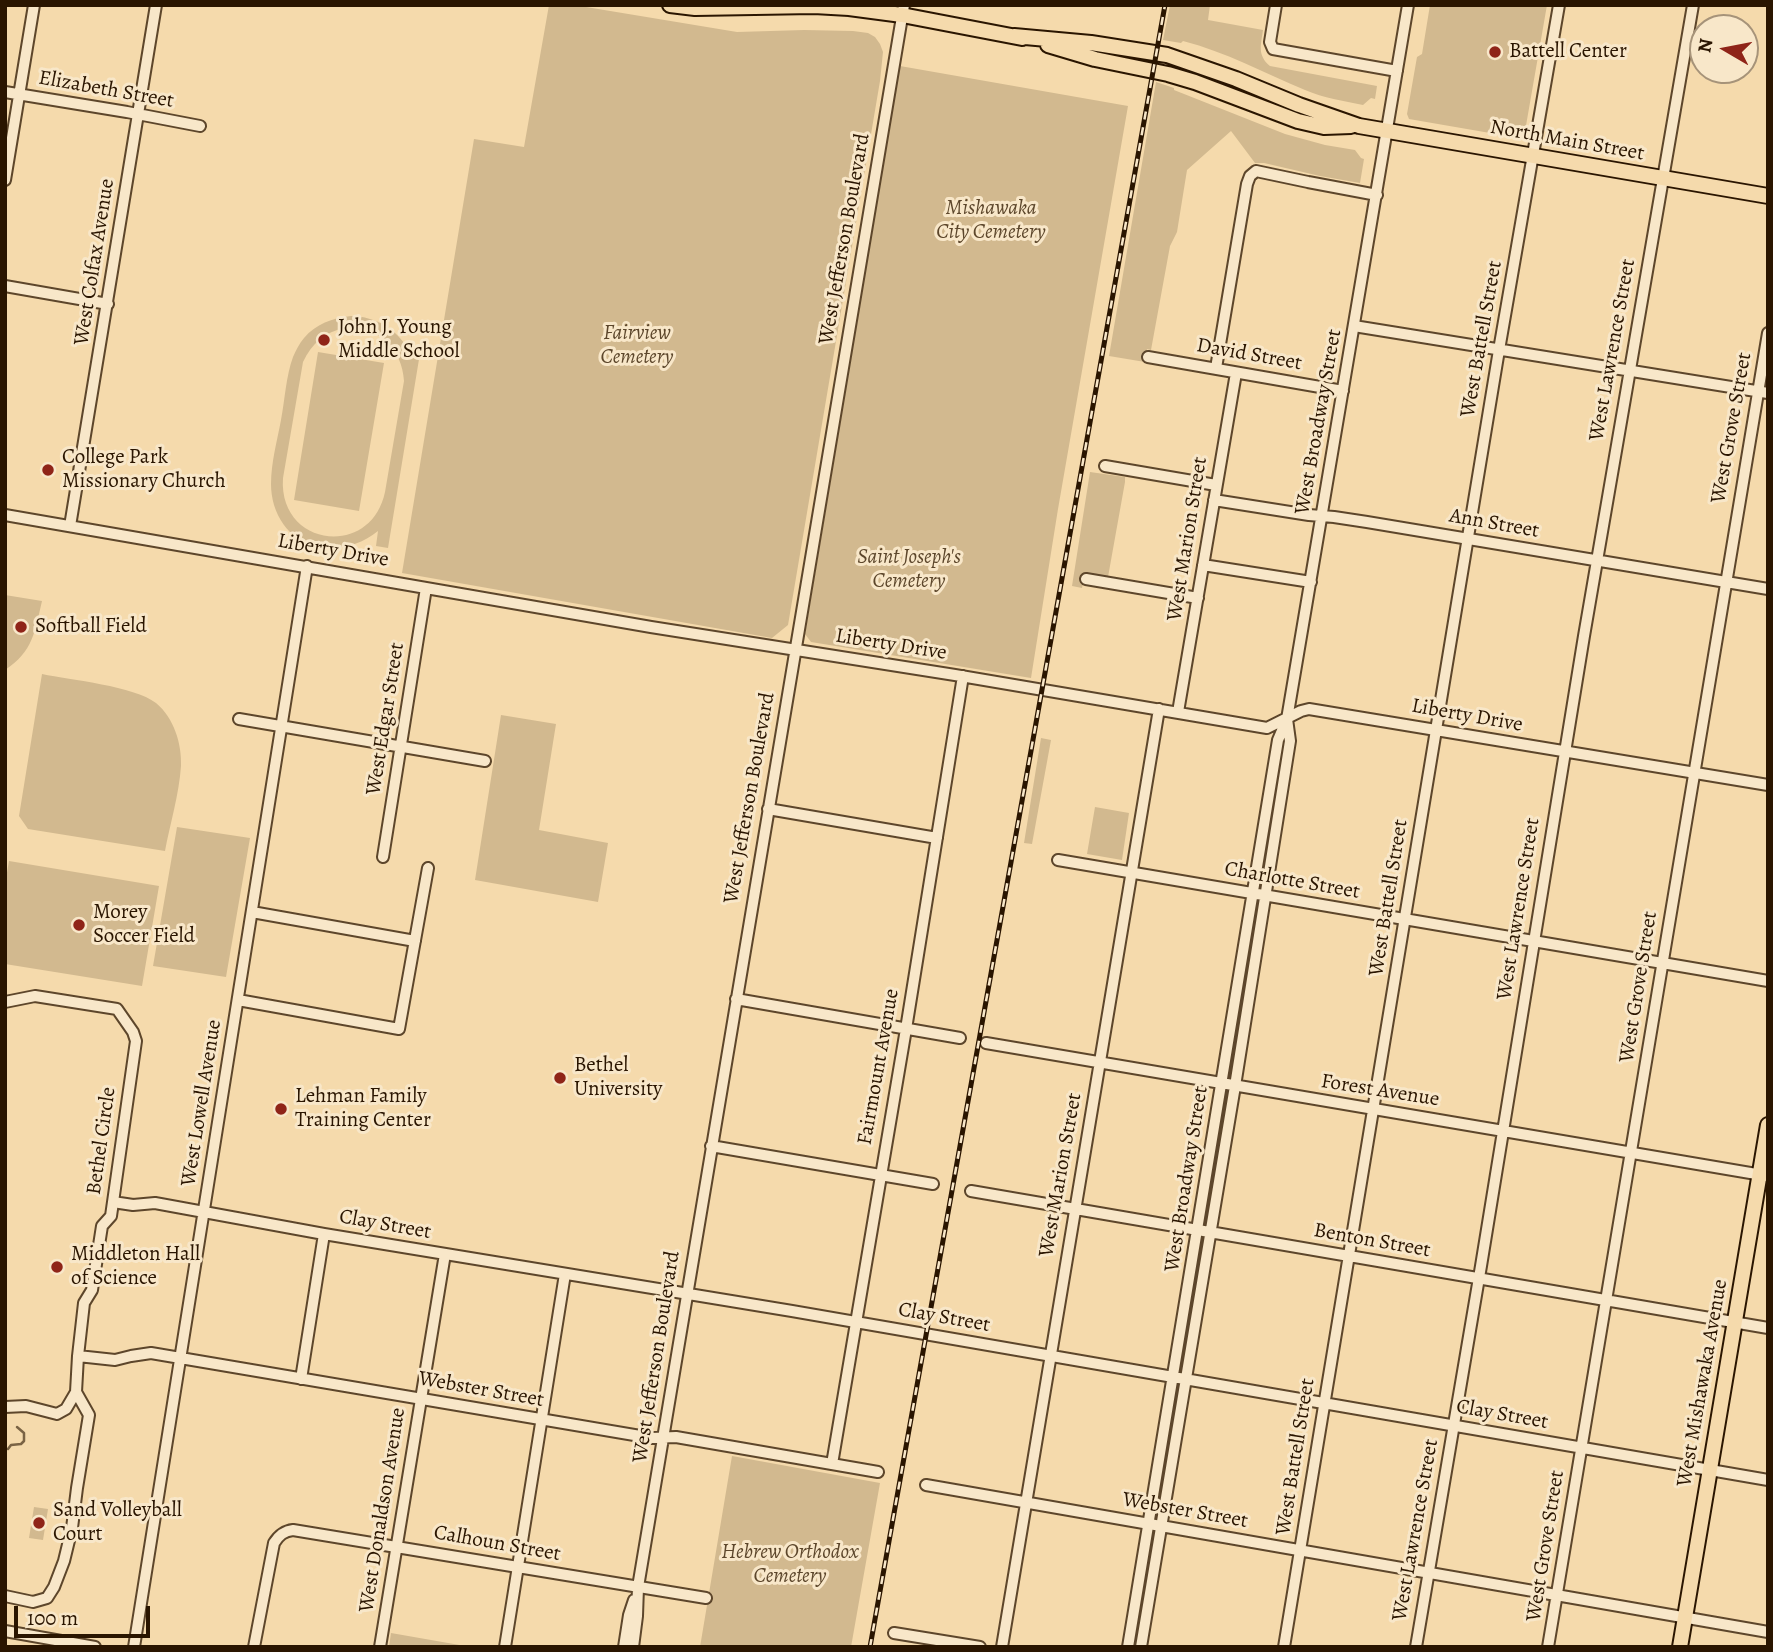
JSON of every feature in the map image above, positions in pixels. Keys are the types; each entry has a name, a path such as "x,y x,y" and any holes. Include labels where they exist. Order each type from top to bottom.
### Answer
{"main road":[{"name":"North Main Street","path":"670,5 729,9 814,6 903,10 1014,36 1096,59 1168,74 1298,121 1324,127 1359,126 1768,196"},
{"name":"West Mishawaka Avenue","path":"1680,1647 1735,1323 1764,1175 1768,1125"}],"street":[{"path":"5,180 34,5"},
{"name":"West Colfax Avenue","path":"70,526 156,5"},
{"path":"1276,5 1270,42 1273,49 1398,71"},
{"name":"West Broadway Street","path":"1129,1647 1278,740 1287,719 1408,5"},
{"name":"West Battell Street","path":"1284,1647 1499,350 1559,5"},
{"name":"West Lawrence Street","path":"1416,1647 1629,371 1693,5"},
{"name":"West Jefferson Boulevard","path":"633,1647 638,1587 903,10"},
{"name":"Elizabeth Street","path":"5,92 200,126"},
{"path":"1216,368 1250,176 1256,171 1265,172 1308,183 1377,195"},
{"path":"5,286 108,304"},
{"path":"1354,326 1763,393"},
{"name":"West Grove Street","path":"1548,1647 1726,582 1763,393 1768,333"},
{"name":"David Street","path":"1148,357 1343,391"},
{"name":"West Marion Street","path":"1178,712 1236,373"},
{"path":"1105,466 1216,485"},
{"name":"Ann Street","path":"1214,500 1768,589"},
{"name":"Liberty Drive","path":"5,515 651,627 963,676 1267,728 1309,709 1768,785"},
{"path":"1203,565 1311,582"},
{"name":"West Lowell Avenue","path":"134,1647 307,566"},
{"path":"1086,579 1198,598"},
{"name":"West Edgar Street","path":"383,857 426,588"},
{"name":"Fairmount Avenue","path":"832,1464 963,676"},
{"name":"West Marion Street","path":"1002,1647 1159,709"},
{"path":"239,719 485,761"},
{"name":"West Broadway Street","path":"1141,1647 1290,741 1287,719"},
{"path":"768,809 937,838"},
{"name":"Charlotte Street","path":"1058,860 1768,981"},
{"path":"238,1000 399,1029 428,868"},
{"path":"252,912 415,941"},
{"name":"Bethel Circle","path":"5,1002 35,996 117,1009 133,1032 135,1041 111,1216 103,1226 92,1290 85,1303 78,1356 76,1392 89,1415 72,1528 64,1561 47,1598 33,1602 5,1596"},
{"path":"736,999 960,1038"},
{"name":"Forest Avenue","path":"986,1043 1764,1175"},
{"path":"711,1146 933,1184"},
{"name":"Benton Street","path":"971,1191 1768,1328"},
{"name":"Clay Street","path":"113,1202 133,1205 155,1203 1768,1480"},
{"path":"300,1379 324,1234"},
{"name":"West Donaldson Avenue","path":"380,1647 445,1254"},
{"path":"505,1647 565,1274"},
{"name":"Webster Street","path":"78,1356 115,1360 151,1353 541,1420 651,1438 676,1437 878,1472"},
{"path":"5,1407 26,1406 57,1413 66,1409 76,1392"},
{"name":"Webster Street","path":"926,1485 1768,1632"},
{"name":"Calhoun Street","path":"254,1647 274,1542 281,1534 293,1531 706,1598"},
{"name":"West Jefferson Boulevard","path":"624,1647 629,1615 638,1587"},
{"path":"5,1631 95,1647"},
{"path":"894,1633 980,1647"}],"green space":[{"name":"Fairview Cemetery","path":"549,5 574,5 737,32 804,30 868,33 875,37 883,52 788,625 772,638 402,573 474,139 524,147"},
{"path":"1170,5 1210,5 1208,20 1263,30 1262,54 1270,66 1377,86 1375,99 1371,98 1363,105 1326,97 1214,51 1183,41 1163,40"},
{"path":"1430,5 1547,5 1524,137 1409,119 1407,114 1417,57 1422,54"},
{"name":"Mishawaka City Cemetery","path":"900,66 1128,106 1031,678 811,642 805,634"},
{"path":"1156,82 1285,134 1355,150 1364,159 1360,183 1255,163 1231,131 1187,170 1177,232 1170,246 1151,350 1147,349 1145,362 1109,356"},
{"path":"351,316 384,325 398,336 409,350 410,345 421,347 388,548 376,546 378,531 349,546 318,547 304,542 281,521 272,497 273,460 293,357 302,340 314,329 331,320","holes":["345,328 357,328 378,335 386,341 399,359 404,381 385,492 376,513 362,528 345,535 327,536 309,530 295,519 285,501 283,478 303,362 315,344 325,336"]},
{"path":"318,352 384,363 359,511 294,500"},
{"path":"1090,472 1125,477 1125,482 1108,577 1085,573 1082,588 1072,586"},
{"name":"Softball Field","path":"5,595 42,601 35,631 27,648 22,656 5,670"},
{"path":"42,674 133,692 156,703 168,716 178,740 181,766 165,851 28,829 19,816"},
{"path":"501,715 556,724 539,830 608,843 598,902 475,880"},
{"path":"1041,738 1051,740 1032,844 1024,843"},
{"path":"1095,807 1129,813 1122,860 1087,854"},
{"path":"177,827 250,838 226,977 153,966"},
{"name":"Morey Soccer Field","path":"9,861 159,886 142,986 5,964 5,884"},
{"name":"Hebrew Orthodox Cemetery","path":"732,1456 880,1483 851,1647 700,1647"},
{"name":"Sand Volleyball Court","path":"34,1507 48,1509 43,1540 29,1538"},
{"path":"391,1633 471,1647 389,1647"}],"waterway":[{"path":"8,1449 11,1445 24,1441 24,1433 17,1427"}],"railway":[{"path":"870,1647 1165,5"}],"place":[{"name":"Battell Center","path":"1495,52"},
{"name":"John J. Young Middle School","path":"324,340"},
{"name":"College Park Missionary Church","path":"48,470"},
{"name":"Softball Field","path":"21,627"},
{"name":"Morey Soccer Field","path":"79,925"},
{"name":"Bethel University","path":"560,1078"},
{"name":"Lehman Family Training Center","path":"281,1109"},
{"name":"Middleton Hall of Science","path":"57,1267"},
{"name":"Sand Volleyball Court","path":"39,1523"}],"park label":[{"name":"Saint Joseph's Cemetery","path":"909,570"}]}
